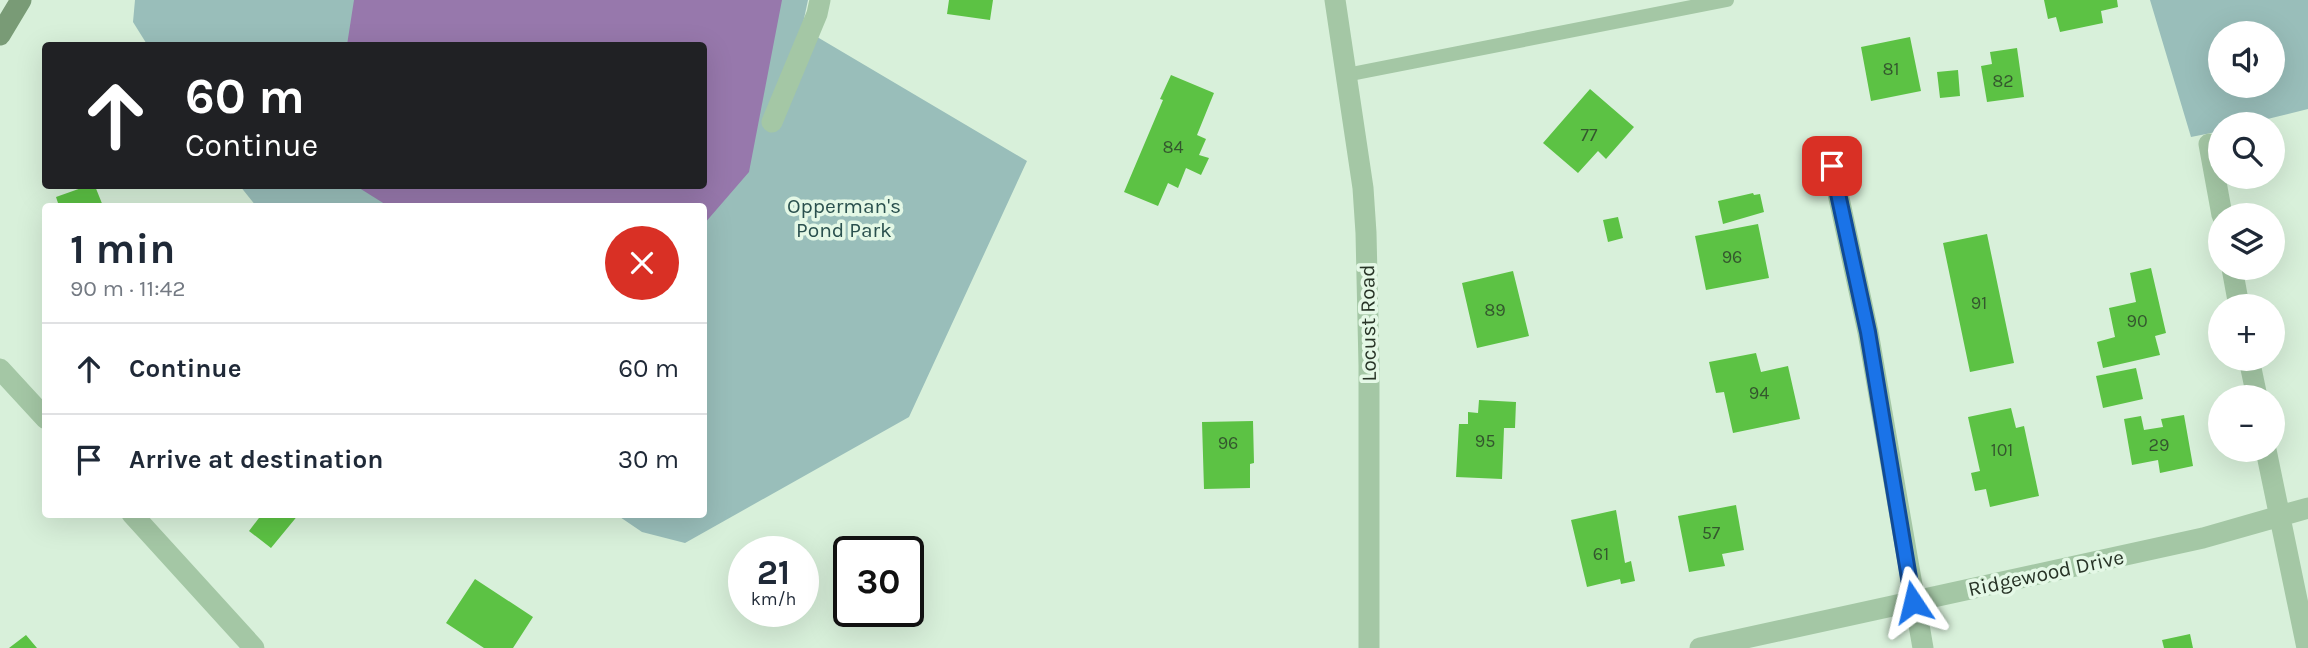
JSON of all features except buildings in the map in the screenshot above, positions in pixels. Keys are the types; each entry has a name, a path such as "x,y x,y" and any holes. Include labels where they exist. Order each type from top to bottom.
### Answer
{"main road":[{"path":"0,36 21,0"}],"street":[{"path":"772,122 817,14 820,0"},
{"name":"Locust Road","path":"1335,0 1363,188 1366,233 1369,648"},
{"path":"1832,166 1868,332 1923,648"},
{"path":"0,369 42,415"},
{"path":"2268,462 2306,648"},
{"name":"Ridgewood Drive","path":"1700,648 2203,538 2308,509"},
{"path":"136,518 254,648"}],"lane":[{"path":"1346,75 1727,0"}],"green space":[{"name":"Opperman's Pond Park","path":"135,0 808,0 802,28 1027,161 909,417 685,543 642,532 621,518 707,518 707,203 254,203 242,189 707,189 707,42 146,42 133,22"},
{"path":"2150,0 2308,0 2308,109 2285,115 2285,112 2208,112 2208,134 2191,137"}],"shaded area":[{"path":"354,0 782,0 749,172 707,221 707,203 383,203 361,189 707,189 707,42 347,42"}],"route":[{"path":"1832,166 1868,332 1913,602"}]}
